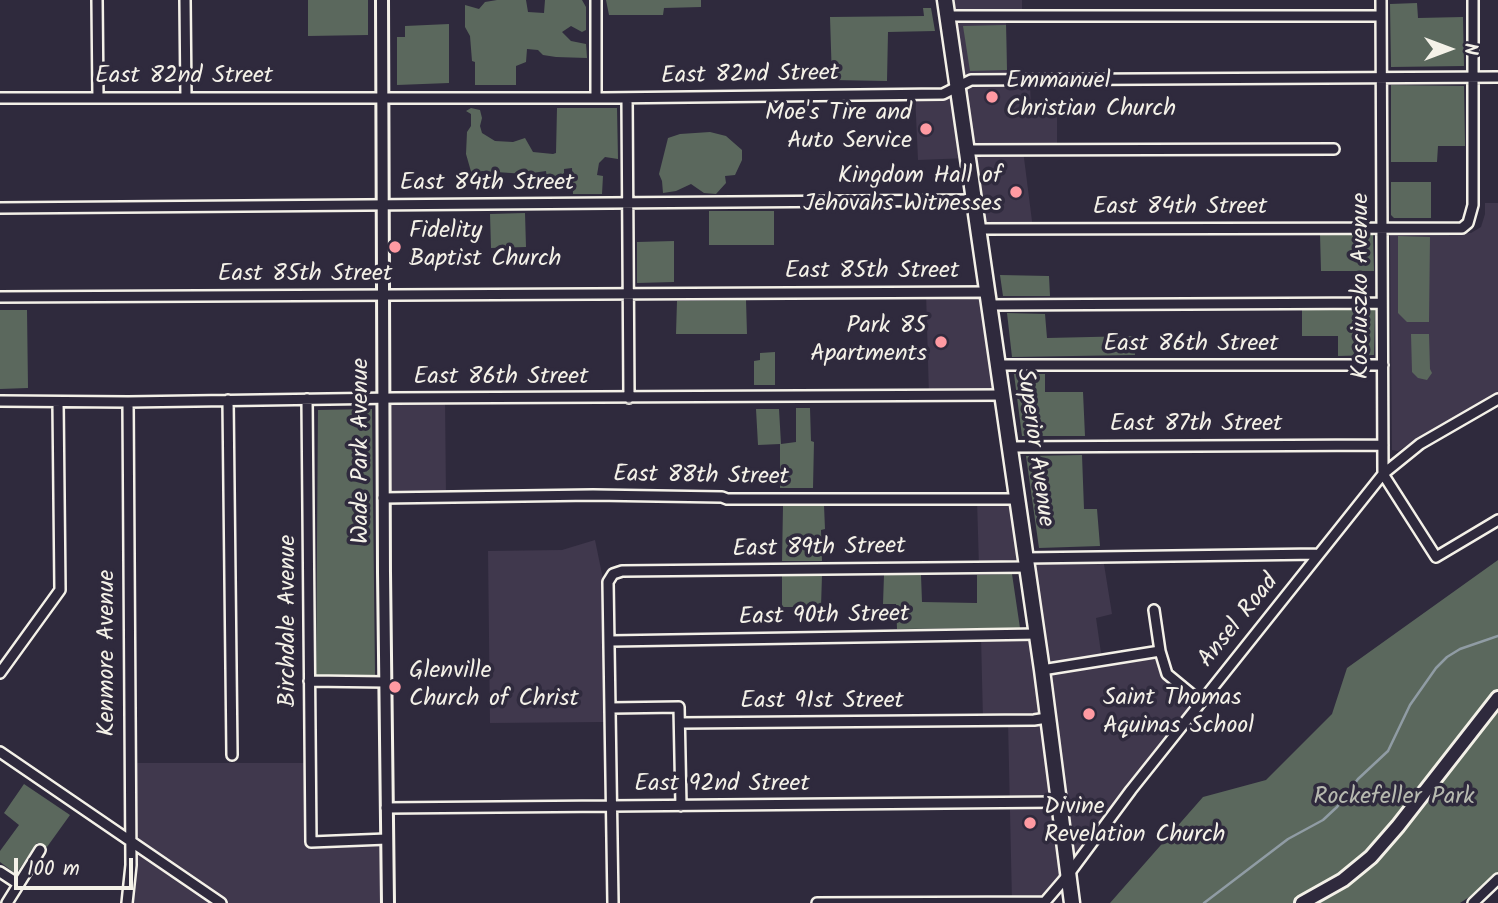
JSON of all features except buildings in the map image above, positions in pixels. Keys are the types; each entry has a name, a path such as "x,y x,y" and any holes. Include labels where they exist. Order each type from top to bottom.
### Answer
{"main road":[{"name":"Superior Avenue","path":"946,0 1037,634 1072,903"},
{"path":"1309,901 1352,874 1384,843 1498,698"}],"street":[{"path":"97,0 98,97"},
{"path":"185,0 186,98"},
{"name":"Wade Park Avenue","path":"382,0 385,398 383,498 388,903"},
{"path":"596,0 596,98"},
{"name":"Kosciuszko Avenue","path":"1381,0 1383,474"},
{"path":"1473,0 1473,76"},
{"path":"948,16 1380,16"},
{"name":"East 84th Street","path":"979,229 1462,228 1468,223 1473,205 1473,76"},
{"name":"East 82nd Street","path":"0,97 596,98 943,94 971,80 1498,77"},
{"path":"627,97 629,398"},
{"path":"968,150 1334,149"},
{"name":"East 84th Street","path":"0,208 975,201"},
{"name":"East 85th Street","path":"0,298 628,293 1382,303"},
{"name":"East 86th Street","path":"998,365 1383,365"},
{"name":"East 86th Street","path":"0,401 1003,395"},
{"name":"Birchdale Avenue","path":"307,399 311,842 387,839"},
{"name":"Ansel Road","path":"1045,902 1383,474 1420,444 1498,399"},
{"path":"228,400 232,755"},
{"path":"1,674 60,590 58,402"},
{"name":"Kenmore Avenue","path":"127,903 131,865 128,402"},
{"name":"East 87th Street","path":"1010,446 1383,445"},
{"path":"1383,474 1436,557 1498,520"},
{"name":"East 88th Street","path":"383,498 593,495 727,499 1017,499"},
{"name":"East 89th Street","path":"611,640 608,582 613,574 622,571 1319,554"},
{"path":"1154,610 1160,651 1167,674 1201,702"},
{"name":"East 90th Street","path":"611,640 1037,634"},
{"path":"611,640 613,903"},
{"path":"1042,670 1160,651"},
{"path":"309,681 386,682"},
{"path":"611,708 679,707 681,806"},
{"name":"East 91st Street","path":"680,723 1047,718"},
{"path":"0,752 221,903"},
{"name":"East 92nd Street","path":"386,808 1058,802"},
{"path":"7,903 40,850"},
{"path":"0,872 17,883"},
{"path":"1473,903 1498,879"},
{"path":"817,903 1045,902"}],"shaded area":[{"path":"945,0 1022,0 1022,16 1006,16 1007,80 1030,80 1031,115 1057,115 1057,149 1023,150 1033,229 979,229 969,158 918,160 915,94 946,94 958,86"},
{"path":"1485,203 1498,203 1498,394 1398,451 1392,450 1390,235 1471,233 1481,227"},
{"path":"926,292 988,292 1003,395 929,396"},
{"path":"385,398 445,398 446,496 383,498"},
{"path":"977,499 1017,499 1026,558 1103,558 1112,614 1096,618 1102,660 1160,651 1167,674 1201,702 1045,902 1012,902 1008,721 983,721 981,636 1037,634 1027,567 979,568"},
{"path":"595,540 603,579 604,722 490,723 488,551 562,550"},
{"path":"129,763 310,763 311,842 387,839 388,903 127,903"}],"green space":[{"path":"308,0 368,0 368,35 308,36"},
{"path":"526,0 528,12 544,13 545,0 582,0 586,7 586,30 582,32 571,26 562,32 571,41 586,44 587,58 556,57 527,49 526,62 516,66 516,85 475,85 475,62 472,61 470,36 465,27 465,5 479,9 485,2"},
{"path":"606,0 701,0 701,7 664,8 663,15 609,15"},
{"path":"1417,3 1418,18 1463,17 1464,66 1391,67 1390,4"},
{"path":"923,8 931,8 935,31 888,32 887,81 832,80 830,17 924,16"},
{"path":"449,24 449,83 397,85 397,37 405,37 405,26"},
{"path":"1006,25 1007,70 970,71 963,26"},
{"path":"1391,85 1464,86 1465,146 1438,146 1437,162 1391,162"},
{"path":"471,108 480,110 482,133 495,141 513,142 525,138 533,152 553,154 556,153 557,108 617,108 618,159 605,157 599,163 597,175 603,176 602,194 573,194 572,168 564,169 559,187 548,186 546,171 525,174 482,171 472,175 466,154 471,114 466,111"},
{"path":"710,132 726,136 742,150 742,160 735,175 725,176 726,183 716,194 704,193 691,184 663,193 659,174 668,138 680,134"},
{"path":"1391,182 1431,182 1431,218 1394,218 1391,215"},
{"path":"709,211 774,211 774,245 709,245"},
{"path":"525,213 526,247 491,248 490,214"},
{"path":"1320,234 1373,234 1374,271 1321,271"},
{"path":"1398,236 1430,237 1429,322 1407,322 1398,313"},
{"path":"674,241 674,282 637,283 637,242"},
{"path":"1000,275 1049,276 1050,296 1003,296"},
{"path":"746,300 747,334 676,334 677,301"},
{"path":"0,310 27,310 28,388 0,389"},
{"path":"1302,310 1375,310 1374,355 1338,356 1338,336 1302,336"},
{"path":"1007,313 1045,314 1047,338 1134,336 1135,355 1012,357"},
{"path":"1411,334 1429,334 1432,373 1427,380 1418,378 1412,372"},
{"path":"775,352 775,385 754,385 754,361 760,360 760,353"},
{"path":"1014,374 1045,374 1045,392 1083,392 1085,436 1022,436"},
{"path":"796,408 810,408 811,441 814,442 813,488 780,488 780,444 758,445 756,409 779,409 781,444 796,442"},
{"path":"372,409 375,675 316,675 318,410"},
{"path":"1082,455 1084,509 1097,509 1100,546 1039,548 1026,456"},
{"path":"824,505 825,529 821,530 822,561 782,561 783,506"},
{"name":"Rockefeller Park","path":"1498,560 1498,878 1460,903 1110,903 1203,797 1266,780 1332,714 1347,668"},
{"path":"1012,574 1020,628 897,629 896,604 883,604 884,575 921,575 922,602 977,603 977,575"},
{"path":"782,575 822,575 821,607 782,607"},
{"path":"24,784 70,815 47,847 37,843 16,874 0,862 0,851 19,825 4,813"}],"waterway":[{"path":"1204,903 1288,839 1323,820 1337,807 1358,779 1388,751 1410,705 1447,657 1460,649 1498,636"}],"place":[{"name":"Emmanuel Christian Church","path":"992,97"},
{"name":"Moe's Tire and Auto Service","path":"926,129"},
{"name":"Kingdom Hall of Jehovahs Witnesses","path":"1016,192"},
{"name":"Fidelity Baptist Church","path":"395,247"},
{"name":"Park 85 Apartments","path":"941,342"},
{"name":"Glenville Church of Christ","path":"395,687"},
{"name":"Saint Thomas Aquinas School","path":"1089,714"},
{"name":"Divine Revelation Church","path":"1030,823"}]}
